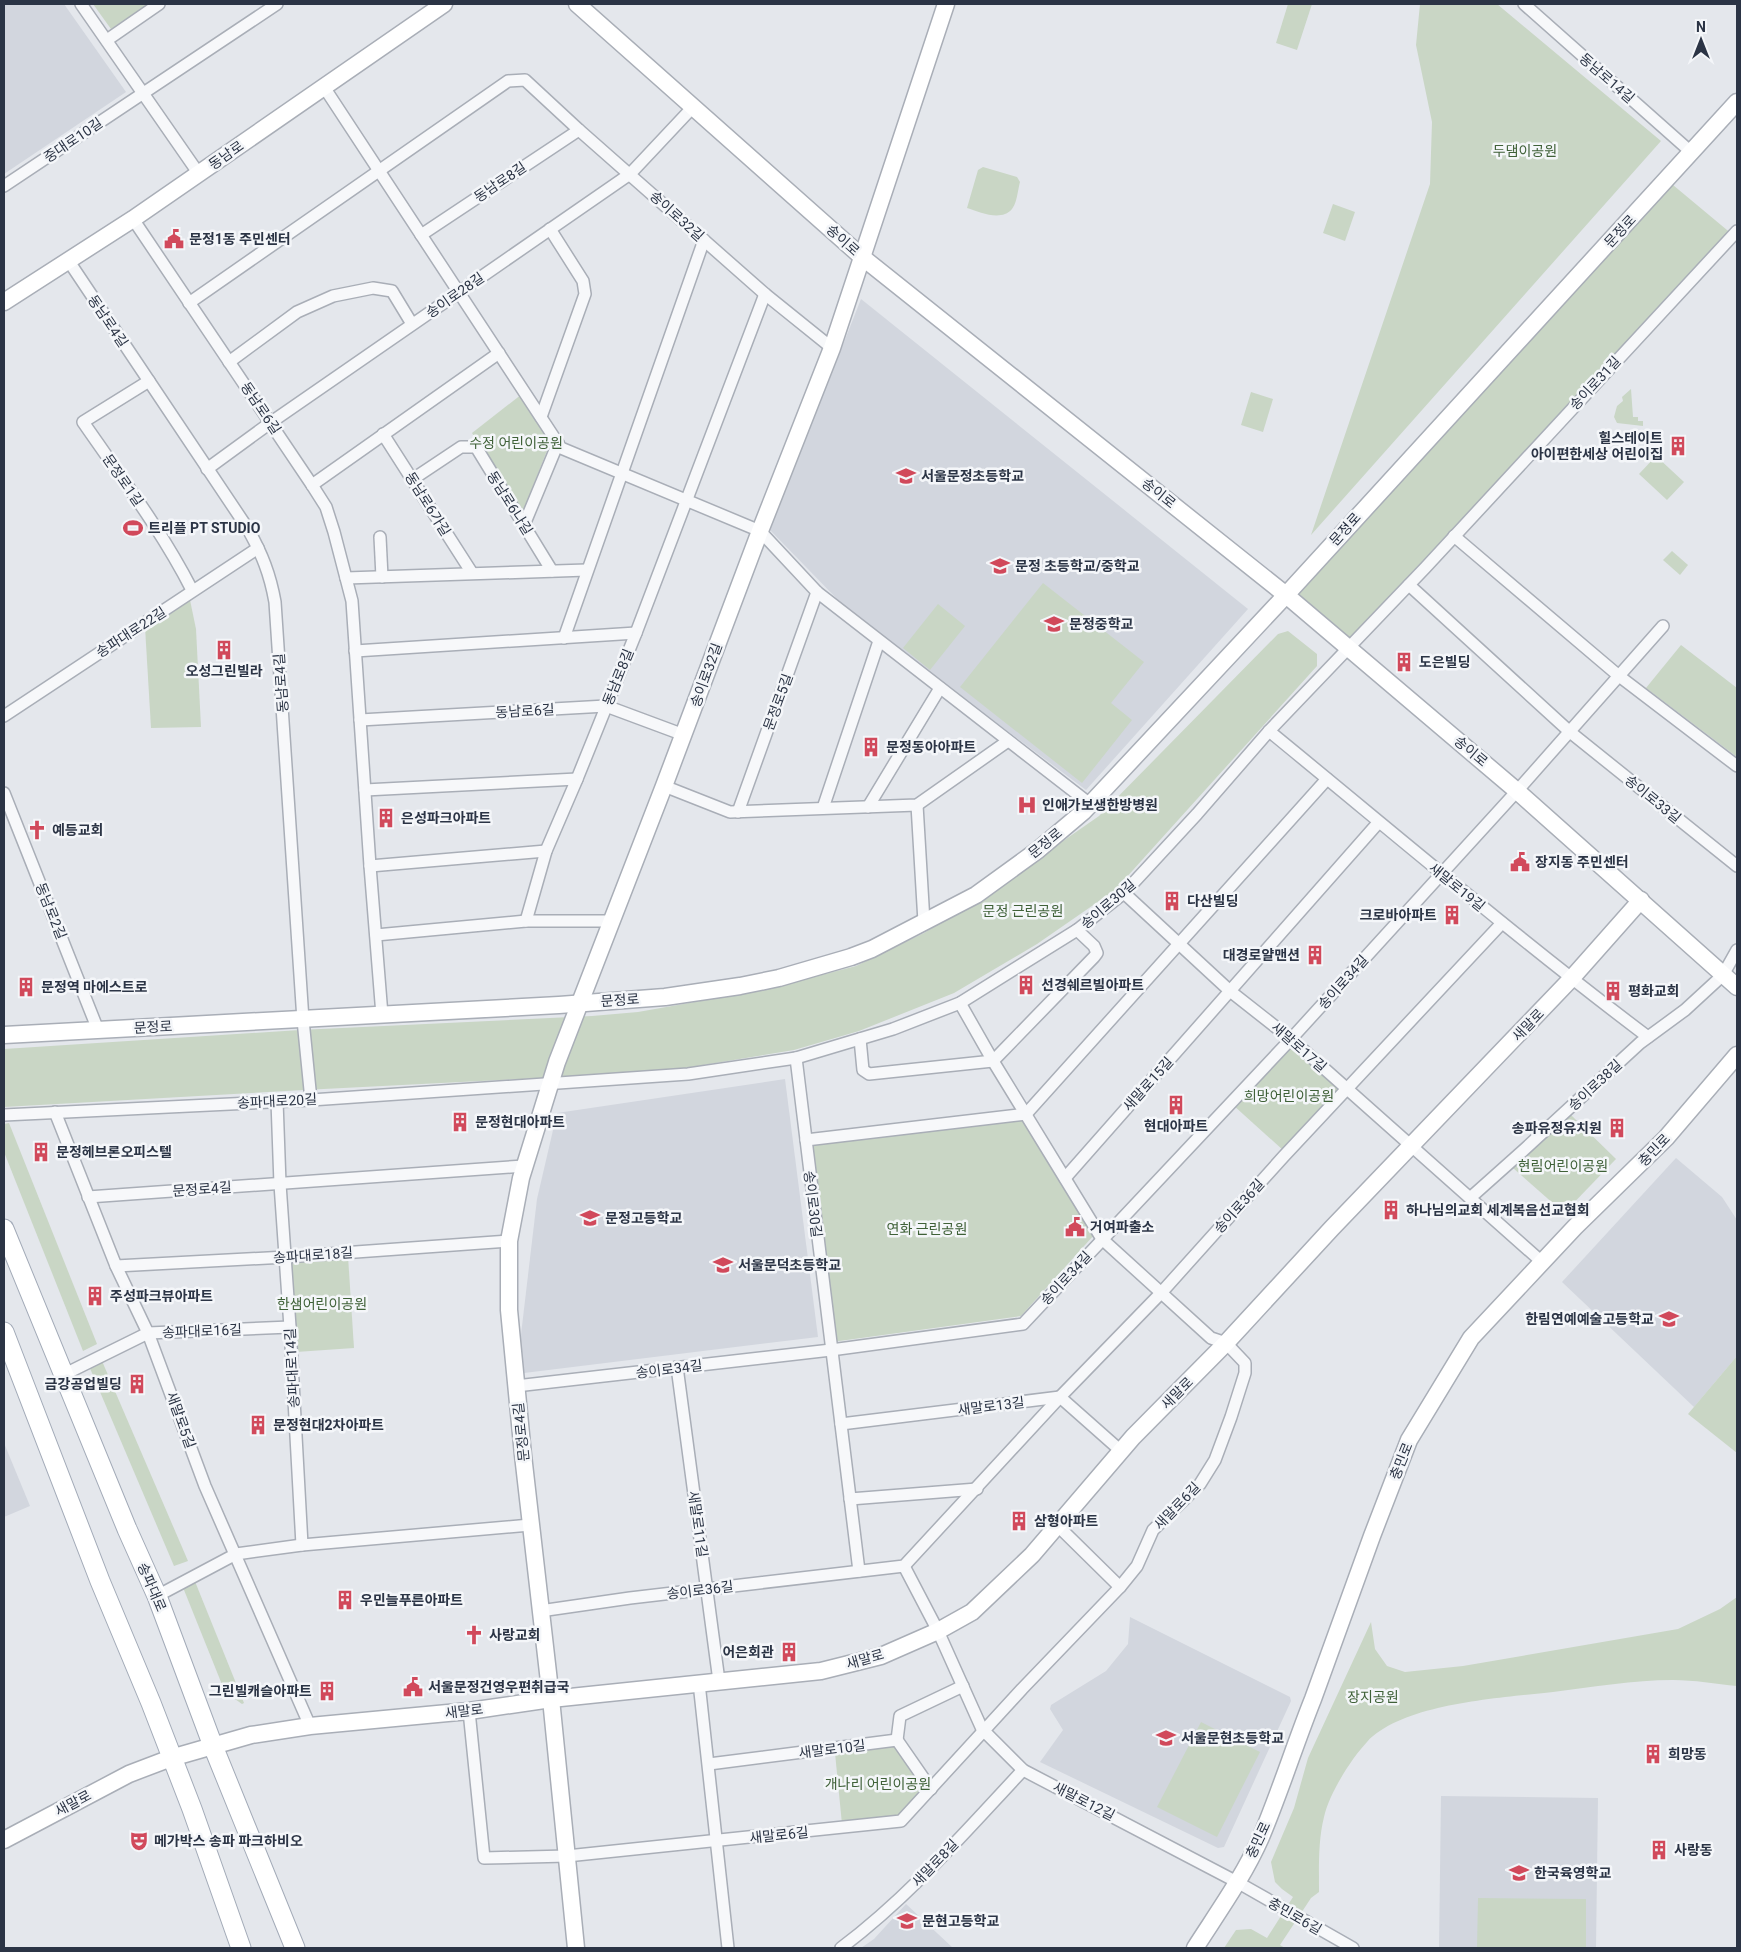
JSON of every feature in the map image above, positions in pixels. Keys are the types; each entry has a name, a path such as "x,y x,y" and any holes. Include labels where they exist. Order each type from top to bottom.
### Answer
{"main road":[{"name":"송파대로","path":"4,1229 127,1529 157,1596 213,1746 295,1948"},
{"path":"4,1332 100,1581 151,1703 192,1809 241,1948"}],"street":[{"path":"81,4 199,174"},
{"path":"107,40 160,4"},
{"name":"중대로10길","path":"4,186 277,4"},
{"name":"송이로","path":"577,4 862,257 1286,595 1518,791 1737,987"},
{"name":"송이로32길","path":"581,1002 760,531 832,348 946,4"},
{"name":"동남로14길","path":"1524,4 1691,152"},
{"name":"동남로","path":"4,302 199,174 437,6"},
{"name":"송이로32길","path":"379,171 508,81 525,80 765,294 832,348"},
{"path":"324,87 561,448 686,502 760,531 817,592 1090,804"},
{"name":"문정로","path":"4,1035 303,1020 665,997 779,978 872,949 924,922 984,889 1038,850 1090,804 1286,595 1737,102"},
{"name":"송이로28길","path":"208,469 270,423 630,174 692,108"},
{"name":"동남로8길","path":"421,235 579,130"},
{"path":"190,303 379,171"},
{"name":"동남로6길","path":"133,219 326,507 352,601 382,1015"},
{"path":"541,417 585,294 583,281 550,229"},
{"name":"송이로31길","path":"1349,648 1737,231"},
{"path":"564,638 704,240"},
{"name":"동남로4길","path":"68,260 248,529 270,577 275,602 303,1020"},
{"path":"229,362 297,312 333,296 373,288 392,291 412,324"},
{"name":"동남로8길","path":"526,921 546,851 578,779 636,634 765,294"},
{"path":"312,485 499,353"},
{"name":"문정로1길","path":"149,381 82,422 157,530 192,590"},
{"name":"동남로6가길","path":"383,434 472,574"},
{"path":"524,525 558,443"},
{"name":"동남로6나길","path":"412,479 461,447 476,447 552,571"},
{"path":"1454,536 1619,676 1737,766"},
{"path":"380,537 382,577"},
{"name":"송파대로22길","path":"4,716 258,548"},
{"path":"346,578 587,570"},
{"path":"1409,585 1570,732"},
{"name":"문정로5길","path":"738,812 817,592"},
{"path":"1518,791 1663,626"},
{"path":"355,651 636,634"},
{"path":"823,808 879,641"},
{"name":"송이로30길","path":"551,1083 688,1074 796,1058 894,1029 960,1003 1077,930 1124,893 1197,814 1269,731 1349,648"},
{"path":"868,807 940,688"},
{"name":"동남로6길","path":"360,720 606,706 684,735"},
{"name":"새말로19길","path":"1269,731 1441,874 1648,1037"},
{"name":"송이로33길","path":"1570,732 1737,866"},
{"path":"664,786 730,812 917,805 1008,741"},
{"path":"365,790 578,779"},
{"path":"806,1140 1026,1114 1327,779"},
{"name":"송이로34길","path":"516,1386 831,1350 1022,1324 1291,1039 1518,791"},
{"name":"동남로2길","path":"4,792 98,1030"},
{"path":"917,805 924,922"},
{"path":"1230,991 1378,823"},
{"path":"370,866 546,851"},
{"name":"새말로17길","path":"1124,893 1230,991 1291,1039 1410,1146"},
{"name":"새말로","path":"4,1840 129,1774 171,1758 251,1735 310,1726 469,1712 550,1699 821,1671 881,1656 938,1631 972,1612 1032,1554 1121,1451 1226,1343 1410,1146 1572,979 1641,900"},
{"path":"376,935 526,921 613,921"},
{"name":"송이로36길","path":"540,1611 904,1566 1060,1397 1161,1293 1278,1163 1502,923"},
{"path":"860,1039 862,1070 869,1074 993,1061 1094,957 1097,952 1094,946 1077,930"},
{"name":"송이로38길","path":"1470,1198 1648,1037 1685,1010 1723,976 1737,950"},
{"name":"새말로15길","path":"1065,1178 1230,991"},
{"name":"문정로4길","path":"550,1699 530,1525 509,1310 509,1241 524,1166 558,1062 581,1002"},
{"path":"960,1003 993,1061 1102,1239 1211,1338 1226,1343"},
{"path":"303,1020 311,1100"},
{"name":"충민로","path":"1195,1948 1237,1882 1260,1838 1409,1440 1471,1338 1542,1262 1666,1138 1737,1055"},
{"name":"송이로30길","path":"796,1058 831,1350"},
{"name":"송파대로20길","path":"4,1115 311,1100 551,1083"},
{"name":"송파대로14길","path":"277,1101 280,1184 286,1257 302,1546"},
{"name":"새말로5길","path":"54,1112 116,1266 148,1333 205,1486 310,1726"},
{"path":"1410,1146 1542,1262"},
{"name":"문정로4길","path":"88,1197 524,1166"},
{"name":"송파대로18길","path":"116,1266 286,1257 509,1241"},
{"name":"송파대로16길","path":"63,1375 148,1333 290,1327"},
{"name":"새말로6길","path":"469,1712 484,1858 567,1856 901,1821 1120,1587 1137,1566 1153,1530 1200,1484 1215,1460 1232,1417 1245,1373 1245,1363 1226,1343"},
{"path":"831,1350 859,1571"},
{"name":"새말로11길","path":"677,1367 719,1682"},
{"path":"1060,1397 1121,1451"},
{"name":"새말로13길","path":"841,1424 1060,1397"},
{"path":"850,1499 977,1489"},
{"path":"157,1596 236,1554 530,1525"},
{"path":"1057,1525 1120,1587"},
{"path":"904,1566 938,1631"},
{"name":"새말로12길","path":"938,1631 984,1731 1023,1770 1237,1882"},
{"path":"699,1684 728,1948"},
{"path":"931,1789 897,1740 900,1716 963,1686"},
{"path":"550,1699 576,1948"},
{"name":"새말로10길","path":"709,1764 897,1740"},
{"name":"새말로8길","path":"841,1948 865,1930 922,1878 1023,1770"},
{"name":"충민로6길","path":"1237,1882 1353,1948"}],"shaded area":[{"path":"4,4 64,4 126,92 4,174"},
{"name":"문정 초등학교/중학교","path":"861,299 1248,609 1086,790 914,661 840,602 770,530"},
{"path":"785,1079 818,1337 524,1373 520,1343 537,1199 557,1113"},
{"name":"한림연예예술고등학교","path":"1676,1158 1722,1197 1737,1220 1737,1356 1694,1407 1562,1282"},
{"path":"4,1443 30,1506 4,1517"},
{"name":"서울문현초등학교","path":"1130,1617 1290,1697 1291,1701 1224,1847 1218,1848 1040,1762 1063,1730 1050,1709 1051,1705 1106,1671 1128,1644"},
{"name":"한국육영학교","path":"1441,1796 1598,1798 1596,1948 1439,1948"},
{"name":"문현고등학교","path":"906,1904 953,1948 861,1948 874,1939"}],"green space":[{"path":"93,4 149,4 111,29"},
{"path":"1288,4 1312,4 1297,50 1276,43"},
{"name":"두댐이공원","path":"1420,4 1497,4 1661,141 1311,535 1430,184 1432,122 1416,45"},
{"path":"983,167 1017,177 1020,182 1015,203 1007,213 990,215 967,208 978,170"},
{"path":"1667,180 1733,235 1349,648 1286,595"},
{"path":"1333,204 1355,212 1345,241 1323,233"},
{"path":"1631,389 1633,417 1638,417 1638,421 1643,421 1643,426 1617,423 1614,417 1617,406 1623,401 1622,397"},
{"path":"1251,392 1273,399 1263,432 1241,425"},
{"name":"수정 어린이공원","path":"522,394 552,438 522,514 472,433"},
{"path":"1656,456 1684,482 1667,500 1639,474"},
{"path":"1672,551 1688,565 1680,575 1663,560"},
{"path":"1043,583 1144,662 1111,703 1132,720 1082,783 960,687"},
{"path":"187,599 190,600 196,629 201,727 151,728 145,627"},
{"path":"938,604 965,626 930,670 903,648"},
{"name":"문정 근린공원","path":"1288,631 1317,654 1317,666 1115,890 1037,944 954,993 859,1031 794,1050 685,1068 542,1078 4,1107 4,1049 300,1030 592,1016 638,1012 768,989 856,966 924,933 981,898 1099,816 1278,634"},
{"path":"1681,645 1737,688 1737,757 1646,688"},
{"name":"희망어린이공원","path":"1289,1044 1343,1089 1284,1151 1233,1105"},
{"name":"현림어린이공원","path":"1571,1115 1616,1159 1564,1213 1513,1168"},
{"name":"연화 근린공원","path":"1022,1119 1094,1235 1021,1316 832,1342 810,1143"},
{"path":"9,1123 97,1344 83,1351 4,1152 4,1124"},
{"name":"한샘어린이공원","path":"348,1256 354,1348 296,1352 290,1260"},
{"path":"1737,1356 1737,1453 1688,1414"},
{"path":"102,1361 188,1561 174,1566 89,1366"},
{"path":"194,1579 244,1703 242,1704 225,1692 182,1585"},
{"name":"장지공원","path":"1737,1597 1737,1686 1658,1680 1481,1700 1428,1711 1383,1729 1367,1742 1354,1758 1341,1777 1331,1798 1324,1817 1321,1835 1319,1892 1311,1898 1280,1945 1285,1948 1224,1948 1236,1930 1251,1929 1267,1938 1293,1897 1275,1882 1271,1862 1294,1808 1308,1758 1371,1622 1375,1649 1387,1666 1405,1672 1463,1666 1678,1629 1720,1609"},
{"path":"1201,1722 1260,1752 1217,1837 1157,1807"},
{"name":"개나리 어린이공원","path":"897,1745 926,1789 900,1818 842,1824 835,1753"},
{"path":"1478,1898 1586,1899 1586,1948 1477,1948"}],"place":[{"name":"문정1동 주민센터","path":"174,239"},
{"name":"힐스테이트 아이편한세상 어린이집","path":"1678,446"},
{"name":"서울문정초등학교","path":"906,476"},
{"name":"트리플 PT STUDIO","path":"133,528"},
{"name":"문정 초등학교/중학교","path":"1000,566"},
{"name":"문정중학교","path":"1054,624"},
{"name":"오성그린빌라","path":"224,650"},
{"name":"도은빌딩","path":"1404,662"},
{"name":"문정동아아파트","path":"871,747"},
{"name":"인애가보생한방병원","path":"1027,805"},
{"name":"은성파크아파트","path":"386,818"},
{"name":"예등교회","path":"37,830"},
{"name":"장지동 주민센터","path":"1520,862"},
{"name":"다산빌딩","path":"1172,901"},
{"name":"크로바아파트","path":"1452,915"},
{"name":"대경로얄맨션","path":"1315,955"},
{"name":"선경쉐르빌아파트","path":"1026,985"},
{"name":"문정역 마에스트로","path":"26,987"},
{"name":"평화교회","path":"1613,991"},
{"name":"현대아파트","path":"1176,1105"},
{"name":"문정현대아파트","path":"460,1122"},
{"name":"송파유정유치원","path":"1617,1128"},
{"name":"문정헤브론오피스텔","path":"41,1152"},
{"name":"하나님의교회 세계복음선교협회","path":"1391,1210"},
{"name":"문정고등학교","path":"590,1218"},
{"name":"거여파출소","path":"1075,1227"},
{"name":"서울문덕초등학교","path":"723,1265"},
{"name":"주성파크뷰아파트","path":"95,1296"},
{"name":"한림연예예술고등학교","path":"1669,1319"},
{"name":"금강공업빌딩","path":"137,1384"},
{"name":"문정현대2차아파트","path":"258,1425"},
{"name":"삼형아파트","path":"1019,1521"},
{"name":"우민늘푸른아파트","path":"345,1600"},
{"name":"사랑교회","path":"474,1635"},
{"name":"어은회관","path":"789,1652"},
{"name":"서울문정건영우편취급국","path":"413,1687"},
{"name":"그린빌캐슬아파트","path":"327,1691"},
{"name":"서울문현초등학교","path":"1166,1738"},
{"name":"희망동","path":"1653,1754"},
{"name":"메가박스 송파 파크하비오","path":"139,1841"},
{"name":"사랑동","path":"1659,1850"},
{"name":"한국육영학교","path":"1519,1873"},
{"name":"문현고등학교","path":"907,1921"}]}
